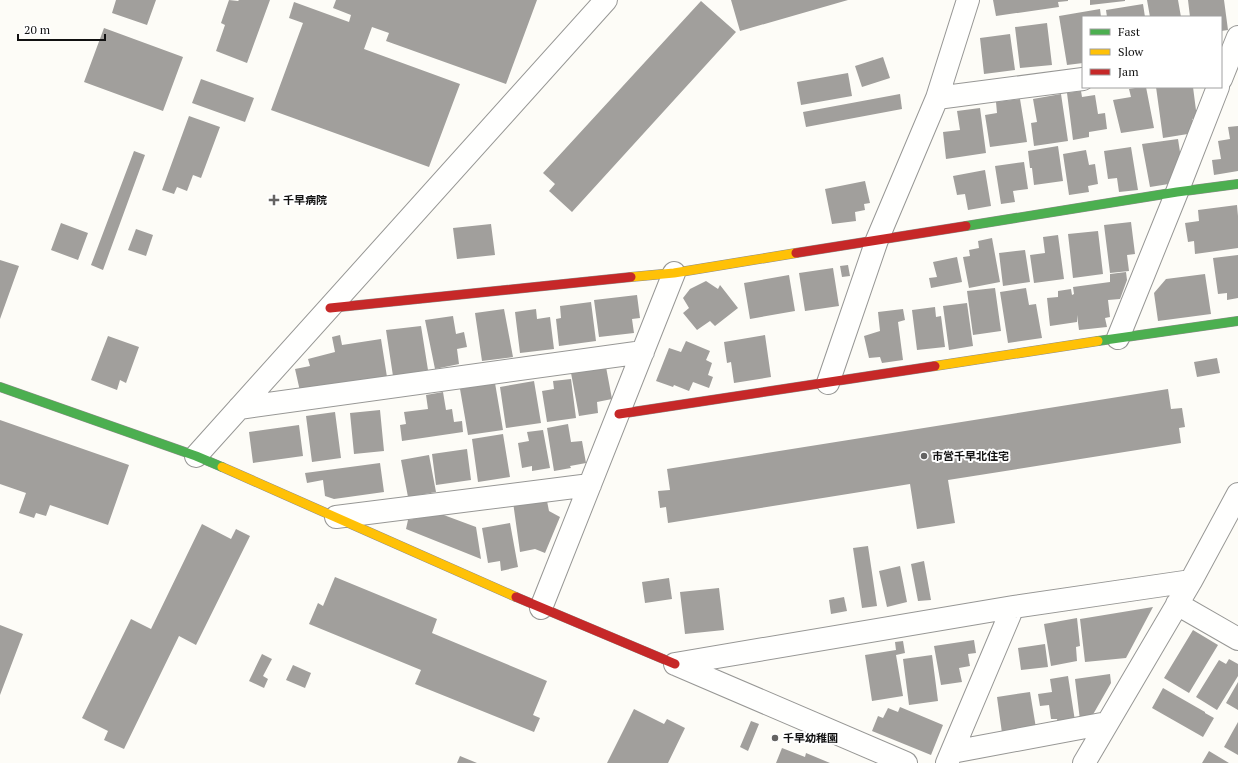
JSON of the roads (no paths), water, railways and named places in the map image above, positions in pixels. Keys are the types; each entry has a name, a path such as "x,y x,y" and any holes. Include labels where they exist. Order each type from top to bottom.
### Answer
{"street":[{"path":"196,456 606,0"},
{"path":"828,383 877,240 937,98 968,0"},
{"path":"1227,64 1238,37"},
{"path":"937,98 1082,79"},
{"path":"1118,338 1218,88"},
{"path":"330,308 674,273 1177,192 1238,184"},
{"path":"542,608 674,273"},
{"path":"619,414 1238,321"},
{"path":"239,408 643,352"},
{"path":"0,387 196,456 542,608 906,763"},
{"path":"336,517 590,486"},
{"path":"1084,763 1178,604 1238,494"},
{"path":"675,664 1013,607 1191,581"},
{"path":"1178,604 1238,639"},
{"path":"950,758 1013,607"},
{"path":"950,758 1107,723"}],"place":[{"name":"千早病院","path":"274,200"},
{"name":"市営千早北住宅","path":"924,456"},
{"name":"千早幼稚園","path":"775,738"}]}
